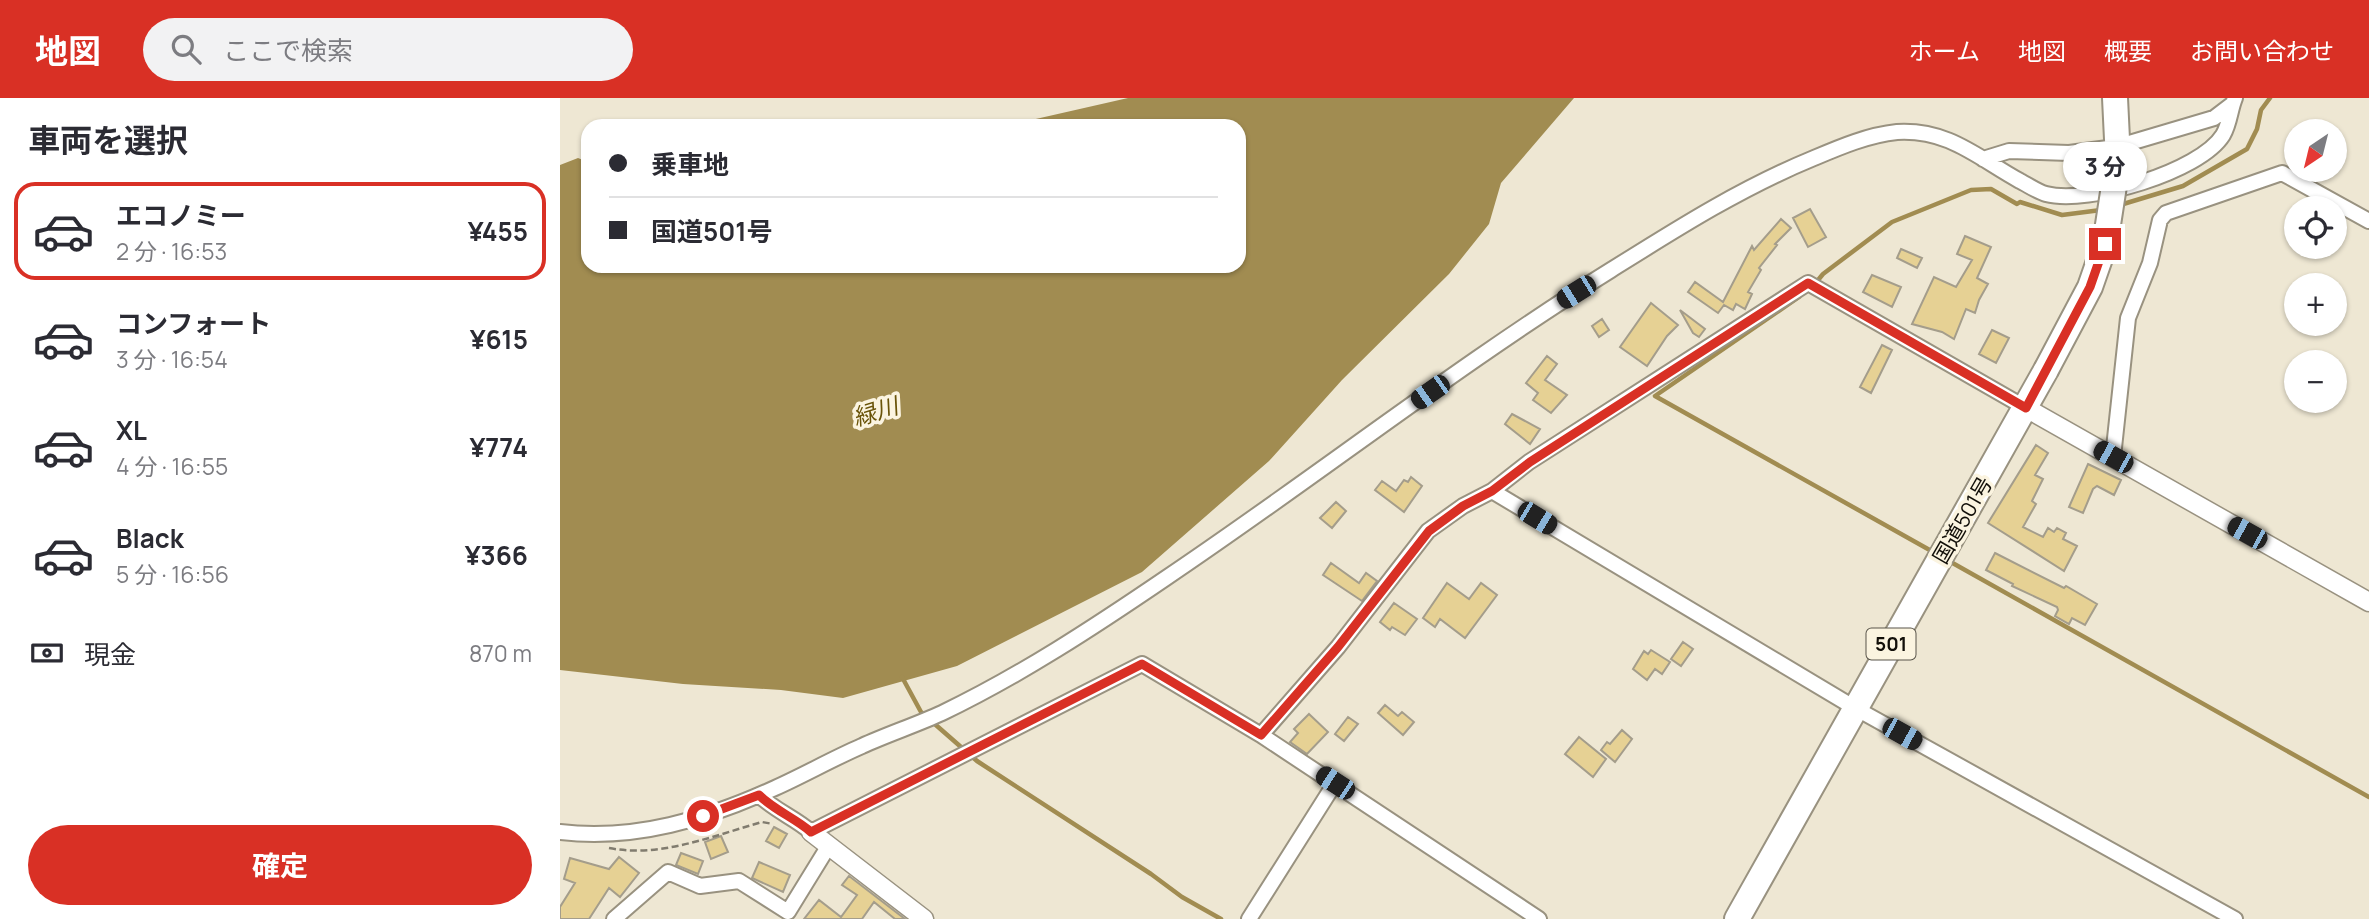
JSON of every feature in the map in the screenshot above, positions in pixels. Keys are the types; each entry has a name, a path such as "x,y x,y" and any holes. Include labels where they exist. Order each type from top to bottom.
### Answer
{"highway":[{"name":"国道501号","path":"1737,919 2026,408 2090,287 2105,244 2116,146 2115,98"}],"street":[{"path":"1983,159 2009,151 2069,153 2116,146 2214,118 2233,101"},
{"path":"560,832 589,836 653,830 703,816 759,795 860,746 941,713 1025,668 1088,630 1248,523 1552,306 1694,218 1763,179 1849,143 1896,132 1945,137 2045,194 2075,197 2149,182 2208,150 2222,137 2233,101"},
{"path":"2113,457 2128,318 2150,263 2160,220 2166,212 2282,173 2369,221"},
{"path":"1261,735 1338,647 1429,531 1463,506 1492,491 1530,462 1808,283 2369,602"},
{"path":"1492,491 1855,708 2235,919"},
{"path":"811,832 1142,664 1261,735 1539,919"},
{"path":"1249,919 1335,783"},
{"path":"759,795 796,819 828,847 924,919"},
{"path":"614,919 668,872 700,887 738,881 788,912 828,847"}],"path":[{"path":"589,836 603,847 629,852 661,850 762,822 775,824"}],"water":[{"name":"緑川","path":"1128,98 1574,98 1501,183 1489,224 1449,274 1342,380 1269,461 1142,572 957,666 843,698 560,670 560,165 581,159 581,273 1246,273 1246,119 1036,119"}],"building":[{"path":"1810,209 1826,237 1808,247 1793,218"},
{"path":"1781,219 1791,228 1775,244 1777,245 1759,268 1761,270 1748,292 1752,294 1745,309 1736,304 1733,310 1724,305 1718,313 1688,292 1695,282 1723,302 1752,246 1754,250"},
{"path":"1965,236 1991,247 1977,278 1988,284 1975,313 1966,309 1954,339 1942,332 1912,324 1934,277 1956,287 1972,260 1957,254"},
{"path":"1901,249 1922,258 1917,268 1897,258"},
{"path":"1872,275 1901,287 1892,307 1863,292"},
{"path":"1651,303 1678,325 1667,336 1647,366 1620,347"},
{"path":"1680,310 1705,329 1699,337 1693,333"},
{"path":"1602,319 1609,330 1599,337 1592,326"},
{"path":"1992,330 2009,338 1996,363 1979,354"},
{"path":"1882,345 1892,350 1871,393 1860,387"},
{"path":"1547,356 1557,364 1545,380 1567,395 1551,413 1533,400 1538,393 1526,383"},
{"path":"1512,414 1540,429 1530,444 1505,424"},
{"path":"2036,445 2048,453 2035,475 2043,479 2032,501 2036,504 2023,527 2043,537 2048,528 2054,532 2057,528 2066,533 2063,539 2077,546 2064,571 1988,523"},
{"path":"2088,464 2121,480 2114,495 2097,486 2093,489 2083,513 2069,507"},
{"path":"1411,477 1422,486 1404,512 1375,490 1382,481 1396,491 1404,480 1408,482"},
{"path":"1336,502 1346,511 1332,528 1320,518"},
{"path":"1995,553 2064,588 2066,586 2097,604 2085,625 2072,618 2069,624 2055,616 2057,607 2012,586 2013,584 1986,570"},
{"path":"1331,563 1359,583 1366,573 1377,581 1362,601 1323,575"},
{"path":"1447,583 1469,599 1481,583 1497,595 1465,638 1440,619 1435,627 1423,618"},
{"path":"1394,603 1417,619 1405,635 1392,627 1390,630 1380,622"},
{"path":"1683,642 1693,649 1681,666 1671,659"},
{"path":"1651,650 1670,662 1662,674 1655,669 1647,680 1633,669 1644,651 1648,654"},
{"path":"1385,705 1398,716 1402,712 1414,722 1403,735 1378,713"},
{"path":"1309,714 1328,732 1307,754 1290,742 1298,733 1294,729"},
{"path":"1348,717 1358,724 1344,741 1335,734"},
{"path":"1622,730 1632,739 1615,762 1601,750"},
{"path":"1579,737 1606,759 1593,777 1565,754"},
{"path":"774,827 787,834 779,848 766,841"},
{"path":"721,836 728,852 711,859 705,842"},
{"path":"681,853 703,861 698,874 676,865"},
{"path":"619,857 639,873 620,897 609,888 589,919 560,919 560,907 575,883 564,879 570,858 609,869"},
{"path":"759,862 790,875 783,892 752,878"},
{"path":"849,876 905,919 895,919 874,902 862,919 804,919 819,900 841,917 857,895 842,885"}],"waterway":[{"path":"2120,205 2183,186 2247,149 2257,129 2261,110 2270,98"},
{"path":"1814,285 1823,274 1892,222 1971,190 1991,189 2017,204 2020,202 2062,215 2101,210"},
{"path":"1799,297 1655,396 1935,553"},
{"path":"1949,561 2369,797"},
{"path":"902,677 921,712 977,761 1182,897 1221,919"}],"route":[{"path":"703,816 759,795 811,832 1142,664 1261,735 1338,647 1429,531 1463,506 1492,491 1530,462 1808,283 2026,408 2090,287 2105,244"}]}
